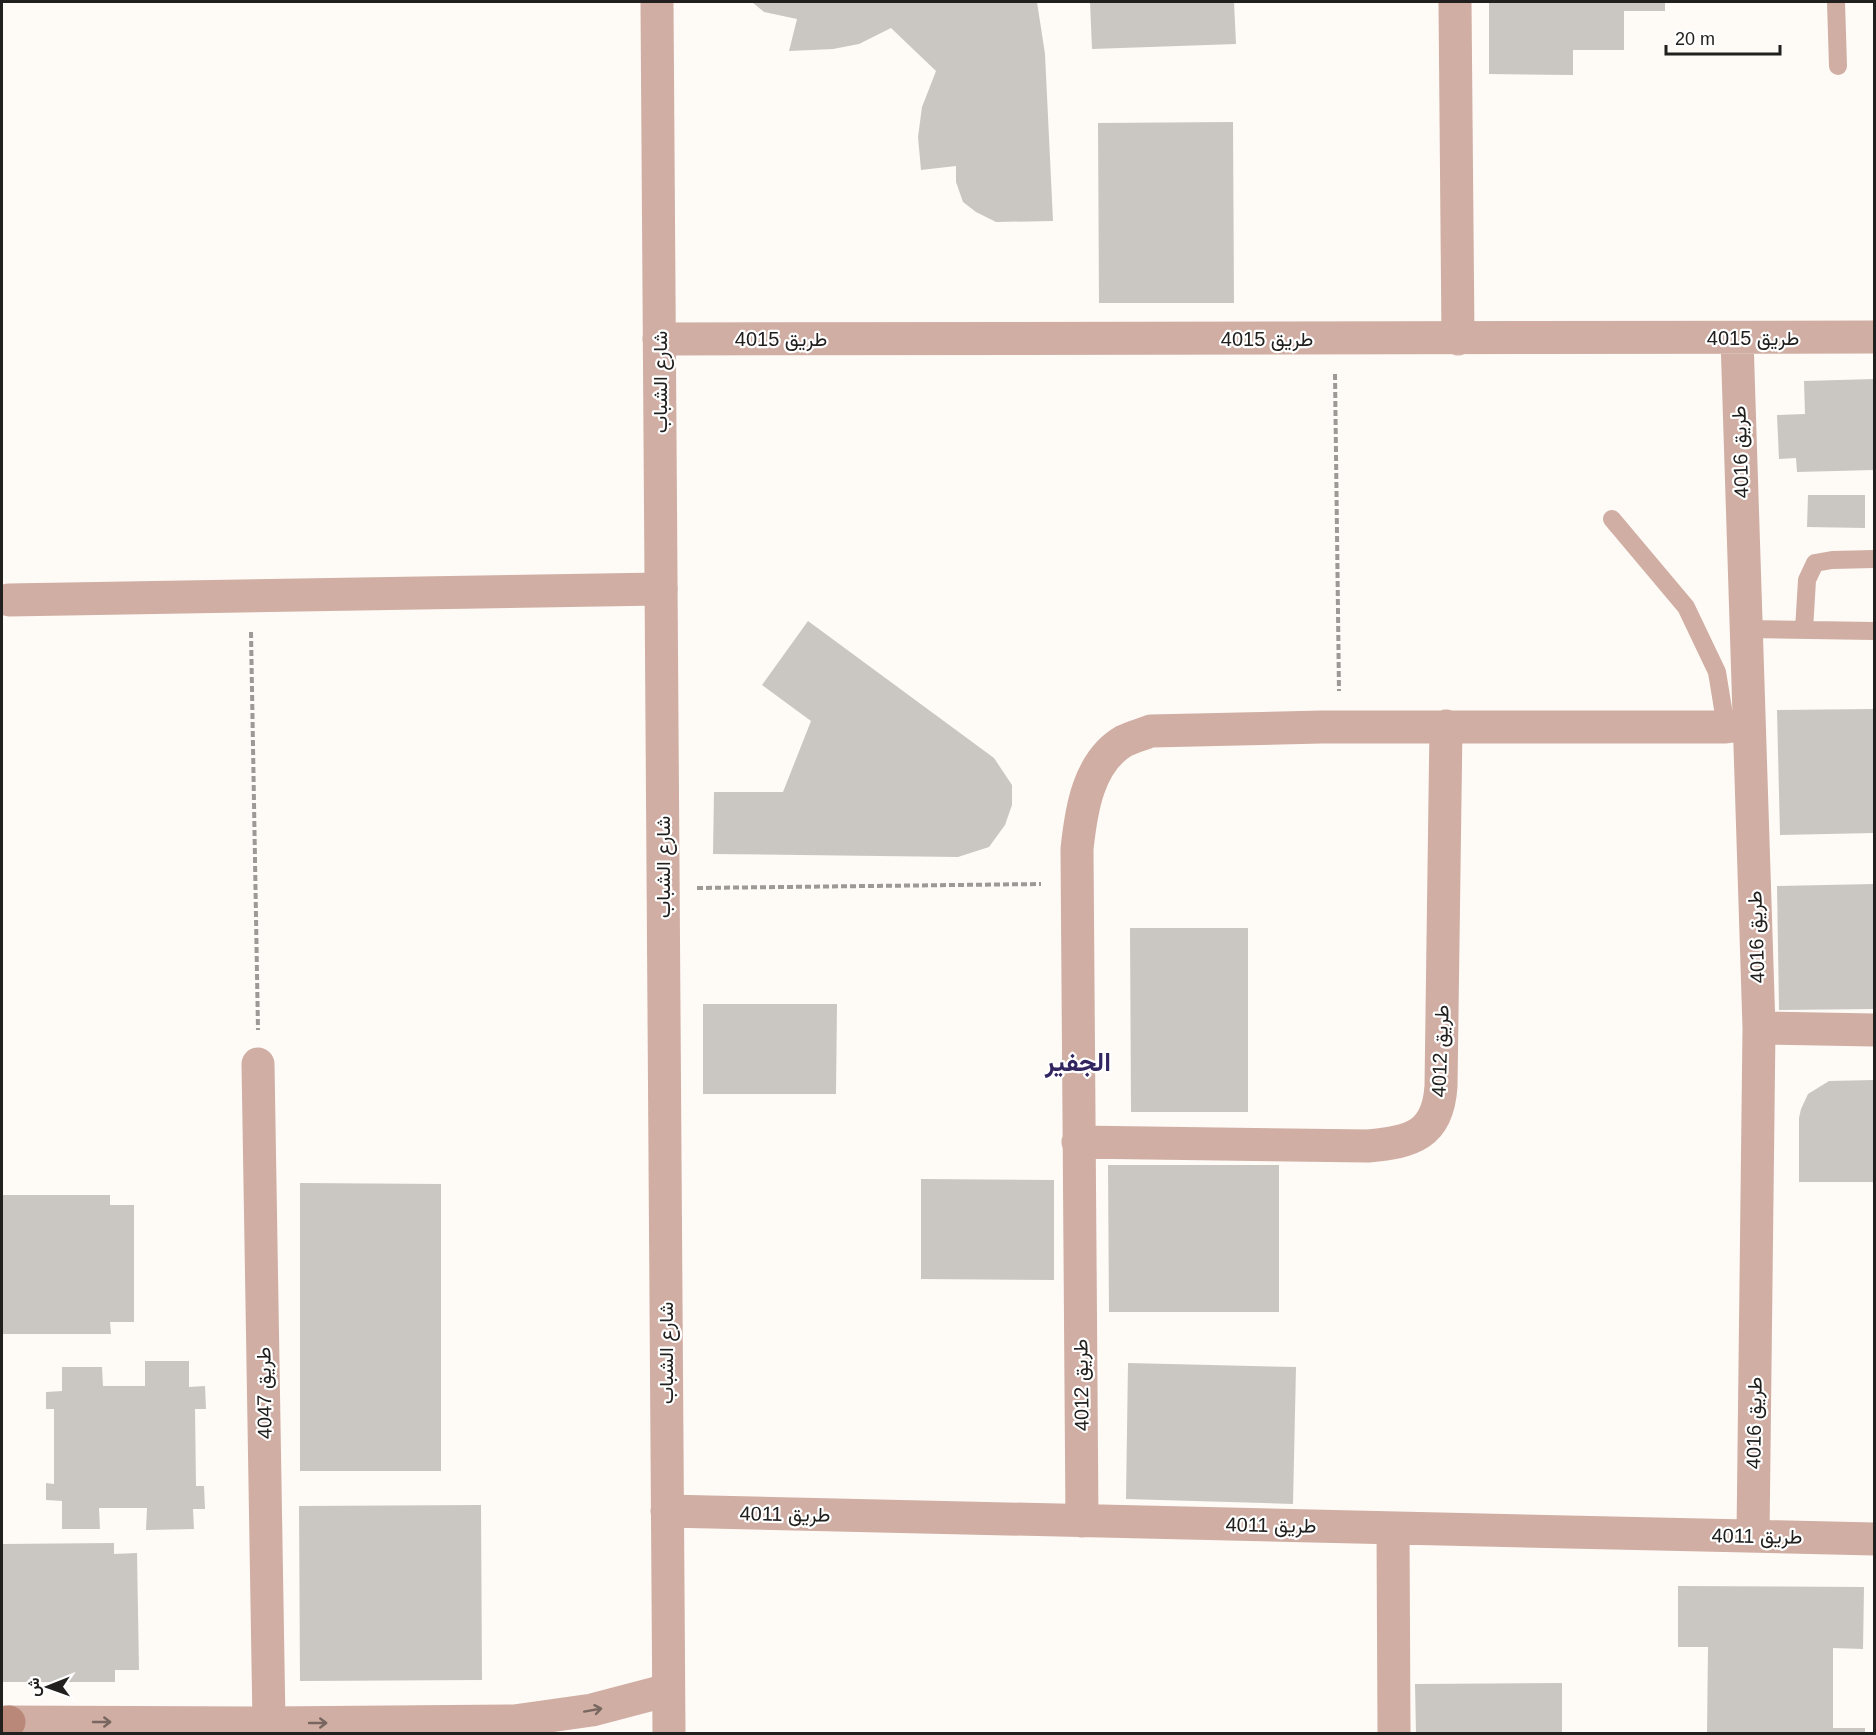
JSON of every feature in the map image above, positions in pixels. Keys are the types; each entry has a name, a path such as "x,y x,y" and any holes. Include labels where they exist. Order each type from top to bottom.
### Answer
{"street":[{"name":"شارع الشباب","path":"657,2 669,1734"},
{"path":"1455,2 1458,339"},
{"name":"طريق 4015","path":"659,339 1875,337"},
{"name":"طريق 4016","path":"1737,339 1746,629 1738,725 1759,1028 1753,1536"},
{"path":"9,600 661,589"},
{"name":"طريق 4012","path":"1082,1521 1078,840 1086,796 1096,772 1109,754 1125,741 1151,731 1446,726 1738,725"},
{"name":"طريق 4012","path":"1078,1142 1368,1146 1397,1144 1415,1137 1432,1124 1440,1104 1441,1086 1446,726"},
{"path":"1759,1028 1875,1030"},
{"name":"طريق 4047","path":"258,1064 269,1723"},
{"name":"طريق 4011","path":"667,1511 1875,1539"},
{"path":"1393,1528 1394,1734"},
{"path":"4,1723 514,1721 592,1710 669,1690"},
{"path":"514,1721 570,1734"}],"lane":[{"path":"1836,2 1838,66"},
{"path":"1611,519 1686,607 1717,672 1738,725"},
{"path":"1804,630 1807,580 1815,563 1832,560 1875,559"},
{"path":"1746,629 1875,631"}],"path":[{"path":"1334,339 1339,728"},
{"path":"251,596 258,1064"},
{"path":"663,888 1078,883"}],"building":[{"path":"752,2 1037,2 1045,54 1053,221 996,222 976,212 963,202 956,182 956,166 921,170 918,137 922,107 936,71 891,28 859,44 833,49 789,51 797,19 764,12"},
{"path":"1090,2 1234,2 1236,44 1092,49"},
{"path":"1489,2 1665,2 1665,11 1624,11 1624,50 1573,50 1573,75 1489,74"},
{"path":"1233,122 1234,303 1099,303 1098,123"},
{"path":"1874,379 1874,470 1797,472 1796,458 1779,459 1777,415 1805,414 1804,381"},
{"path":"1808,495 1865,495 1865,528 1807,527"},
{"path":"808,621 994,758 1012,785 1012,805 1005,825 989,847 958,857 713,854 714,792 783,792 811,721 762,685"},
{"path":"1874,709 1874,833 1780,835 1777,710"},
{"path":"1874,884 1874,1009 1779,1010 1777,886"},
{"path":"1130,928 1248,928 1248,1112 1131,1112"},
{"path":"703,1004 837,1004 836,1094 703,1094"},
{"path":"1874,1080 1874,1182 1799,1182 1799,1118 1808,1094 1829,1081"},
{"path":"1108,1165 1279,1165 1279,1312 1109,1312"},
{"path":"921,1179 1054,1180 1054,1280 921,1279"},
{"path":"300,1183 441,1184 441,1471 300,1471"},
{"path":"2,1195 110,1195 110,1205 134,1205 134,1322 110,1322 111,1334 2,1334"},
{"path":"145,1361 189,1361 189,1387 205,1386 206,1409 195,1409 196,1486 204,1486 205,1509 193,1509 194,1529 146,1530 147,1508 99,1508 100,1529 62,1529 62,1501 46,1500 46,1483 54,1484 54,1409 46,1409 46,1392 62,1391 62,1367 102,1367 103,1386 145,1386"},
{"path":"1128,1363 1296,1367 1293,1504 1126,1499"},
{"path":"481,1505 482,1680 300,1681 299,1506"},
{"path":"114,1543 114,1554 137,1553 139,1670 115,1670 115,1682 2,1682 2,1544"},
{"path":"1678,1586 1864,1587 1863,1649 1833,1648 1833,1728 1865,1728 1865,1734 1707,1734 1708,1647 1678,1647"},
{"path":"1562,1683 1562,1734 1416,1734 1415,1684"}],"district":[{"name":"الجفير","path":"1078,1062"}]}
